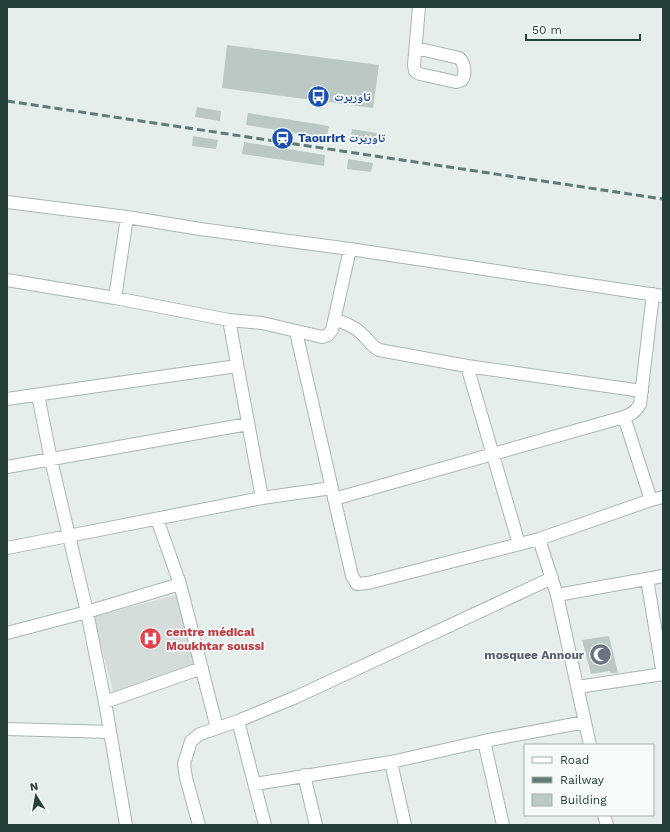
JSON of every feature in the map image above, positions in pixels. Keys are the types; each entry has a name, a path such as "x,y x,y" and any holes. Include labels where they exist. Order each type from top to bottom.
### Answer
{"street":[{"path":"416,48 419,7"},
{"path":"7,202 127,217 200,229 350,249 658,295 640,404 637,409 624,417 492,455 333,494 262,498 7,548"},
{"path":"115,298 127,217"},
{"path":"7,280 115,298 229,320 262,323 322,337 328,335 332,330 336,319 350,249"},
{"path":"336,319 361,333 369,343 379,350 467,366 642,391"},
{"path":"229,320 262,498"},
{"path":"296,332 352,576 357,584 368,583 539,539 657,499 624,417"},
{"path":"7,399 237,366"},
{"path":"467,366 519,544"},
{"path":"38,395 51,460 88,612 126,825"},
{"path":"7,467 248,424"},
{"path":"157,519 180,584 217,728"},
{"path":"539,539 557,594 590,744"},
{"path":"557,594 663,576"},
{"path":"199,825 186,778 184,764 191,741 200,734 238,721 296,697 552,578"},
{"path":"578,687 663,674 647,579"},
{"path":"7,633 88,612 180,584"},
{"path":"105,702 202,668"},
{"path":"238,721 265,825"},
{"path":"255,784 391,762 484,741 585,722"},
{"path":"7,729 110,732"},
{"path":"484,741 503,825"},
{"path":"391,762 405,825"},
{"path":"304,775 316,825"}],"shaded area":[{"name":"centre médical Moukhtar soussi","path":"187,592 206,661 116,701 93,617"}],"building":[{"path":"227,45 379,65 373,108 222,88"},
{"path":"197,107 221,111 220,121 195,117"},
{"path":"248,113 329,126 327,138 246,125"},
{"path":"352,129 377,133 375,143 351,139"},
{"path":"193,136 218,140 216,149 192,146"},
{"path":"244,142 325,155 324,166 242,154"},
{"path":"348,159 373,163 371,172 347,169"},
{"name":"mosquee Annour","path":"609,636 618,673 610,673 610,671 591,674 582,640"}],"railway":[{"path":"7,101 663,199"}],"place":[{"name":"تاوريرت","path":"318,97"},
{"name":"Taourirt تاوريرت","path":"283,138"},
{"name":"centre médical Moukhtar soussi","path":"150,639"},
{"name":"mosquee Annour","path":"600,655"}]}
